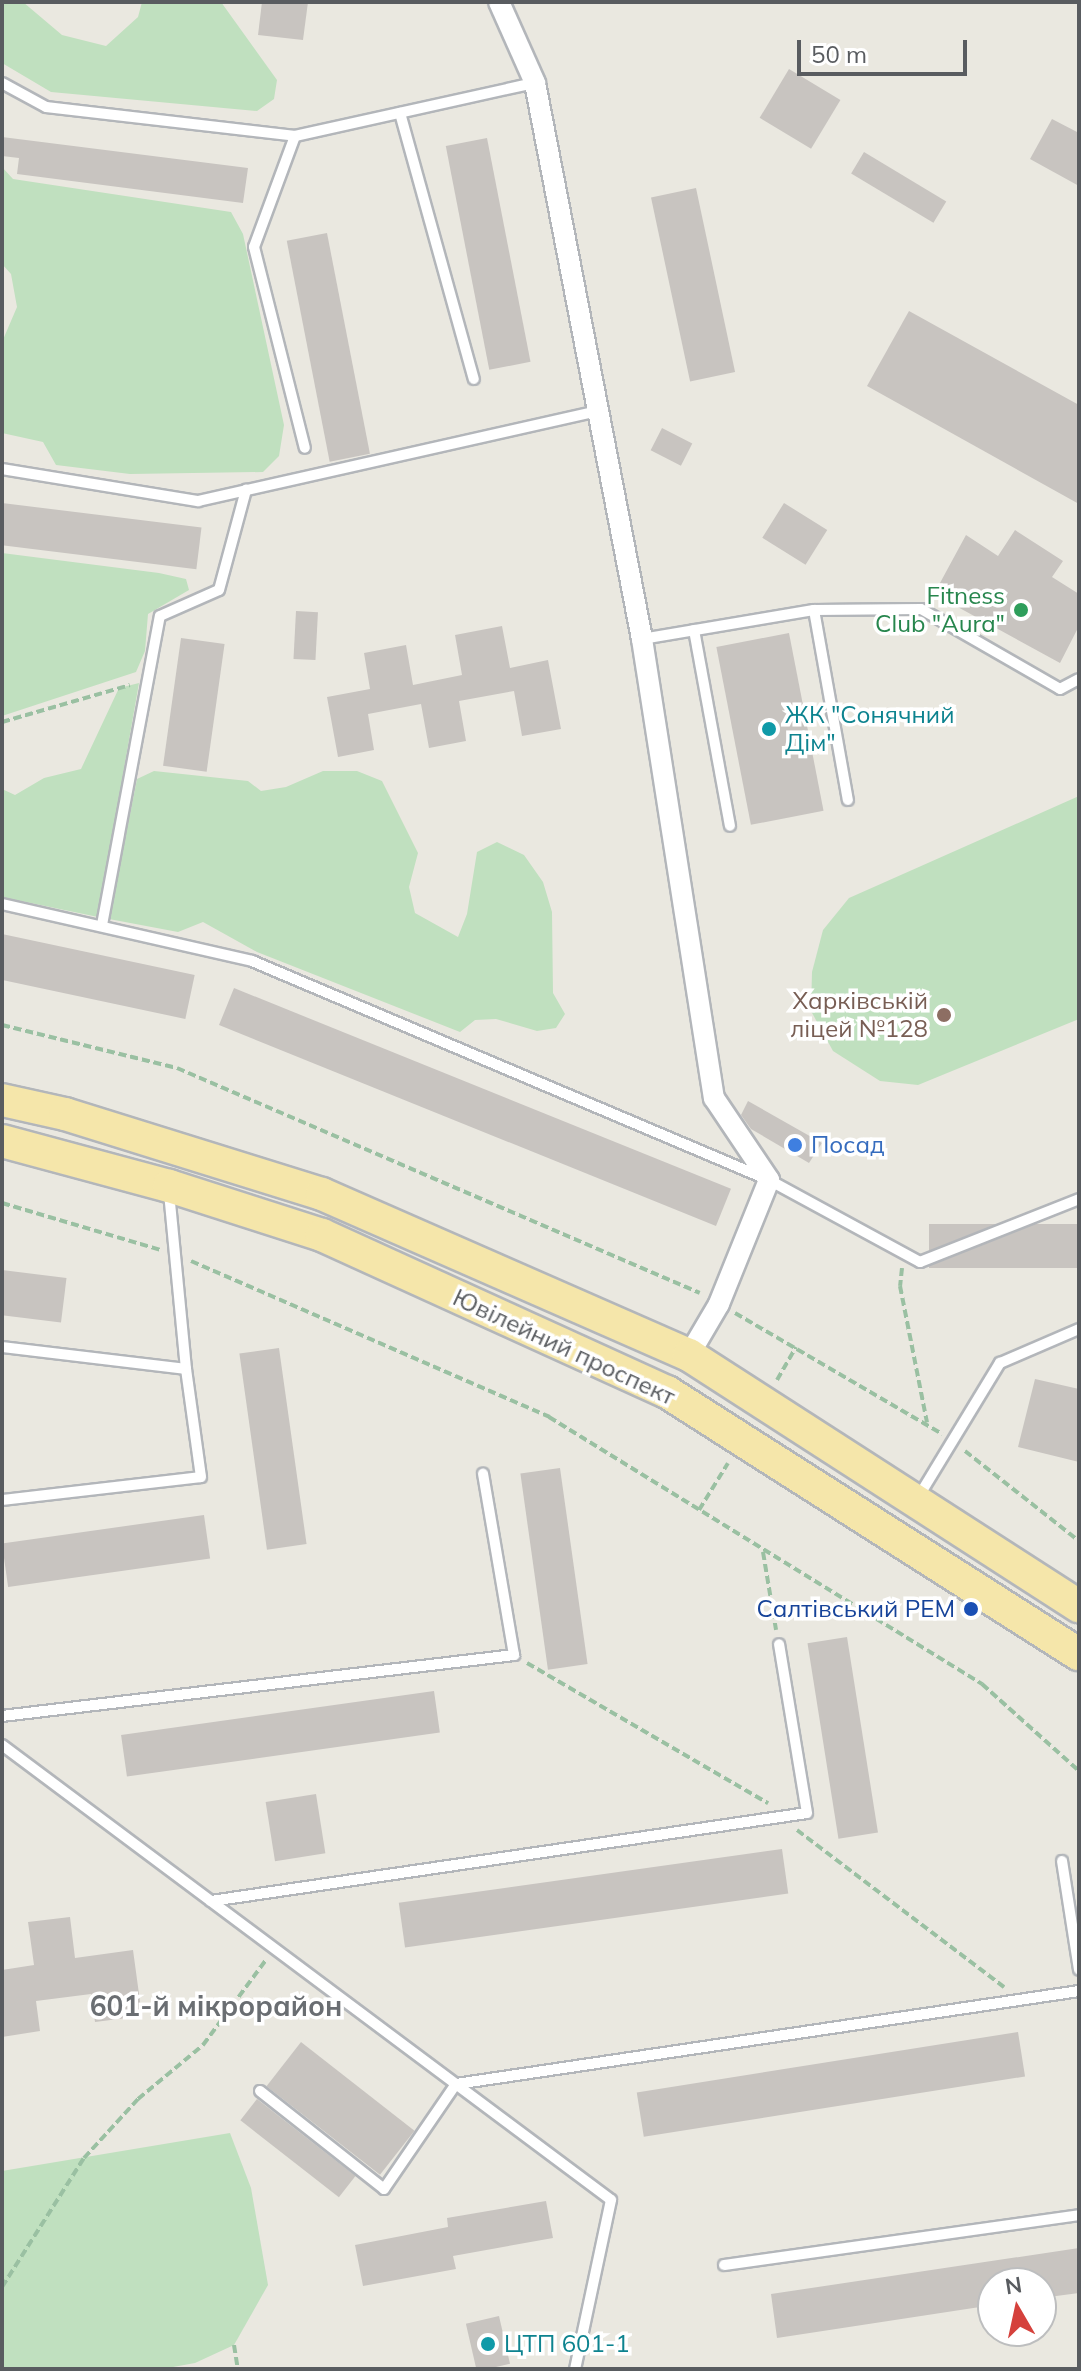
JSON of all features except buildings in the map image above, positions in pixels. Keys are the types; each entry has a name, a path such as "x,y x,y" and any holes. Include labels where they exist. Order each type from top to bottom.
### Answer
{"main road":[{"name":"Ювілейний проспект","path":"2,1100 322,1194 689,1355 1079,1606"},
{"name":"Ювілейний проспект","path":"2,1141 169,1186 322,1235 667,1392 1079,1654"},
{"path":"667,1392 689,1355"}],"street":[{"path":"499,2 535,83 642,639 714,1098 769,1180 719,1304 689,1355"}],"lane":[{"path":"2,83 46,107 295,136 535,83"},
{"path":"400,113 474,379"},
{"path":"295,136 254,247 305,448"},
{"path":"2,469 198,501 598,411"},
{"path":"102,925 160,616 219,590 246,490"},
{"path":"642,639 814,610 921,609 1060,689 1079,679"},
{"path":"814,610 848,800"},
{"path":"694,630 730,826"},
{"path":"2,904 252,961 769,1180 920,1262 1079,1199"},
{"path":"2,1500 201,1477 186,1369 169,1186"},
{"path":"916,1501 1000,1363 1079,1329"},
{"path":"2,1347 186,1369"},
{"path":"2,1716 514,1655 483,1474"},
{"path":"211,1901 807,1813 779,1644"},
{"path":"2,1745 611,2200 575,2369"},
{"path":"1062,1861 1079,1970"},
{"path":"260,2091 384,2189 456,2084 1079,1991"},
{"path":"724,2265 1079,2215"}],"path":[{"path":"2,722 148,680"},
{"path":"2,1025 177,1068 682,1283 927,1422 1079,1541"},
{"path":"2,1203 175,1254 549,1417 982,1684 1079,1771"},
{"path":"904,1253 900,1286 927,1422"},
{"path":"777,1380 796,1347"},
{"path":"699,1511 729,1461"},
{"path":"763,1551 779,1644"},
{"path":"514,1655 786,1817 1022,2000"},
{"path":"2,2287 84,2158 138,2099 203,2045 275,1948"},
{"path":"234,2345 238,2369"}],"green space":[{"path":"2,2 23,2 62,35 106,46 138,17 142,2 221,2 277,80 274,99 257,111 51,92 2,63"},
{"path":"2,167 13,179 231,212 243,234 284,425 279,456 263,472 130,474 56,465 43,442 2,433 2,342 17,307 11,274 2,264"},
{"path":"2,553 159,573 186,579 189,590 148,614 145,651 136,672 2,716"},
{"path":"139,683 98,917 2,897 2,789 15,795 44,778 81,769 119,688"},
{"path":"154,771 248,781 261,791 286,787 323,771 357,771 382,781 418,853 409,887 415,913 458,937 467,914 477,852 497,842 524,855 543,882 552,912 553,993 565,1014 556,1028 537,1031 496,1019 475,1020 460,1032 257,952 203,922 178,932 109,919 137,779"},
{"name":"Харківській ліцей №128","path":"1079,796 1079,1019 918,1085 880,1081 833,1051 811,1011 812,972 823,930 849,898"},
{"path":"230,2133 251,2188 268,2285 234,2345 195,2363 162,2369 2,2369 2,2171"}],"place":[{"name":"Fitness Club \"Aura\"","path":"1021,610"},
{"name":"ЖК \"Сонячний Дім\"","path":"769,729"},
{"name":"Харківській ліцей №128","path":"944,1015"},
{"name":"Посад","path":"795,1145"},
{"name":"Салтівський РЕМ","path":"971,1609"},
{"name":"ЦТП 601-1","path":"488,2344"}],"district":[{"name":"601-й мікрорайон","path":"216,2006"}]}
